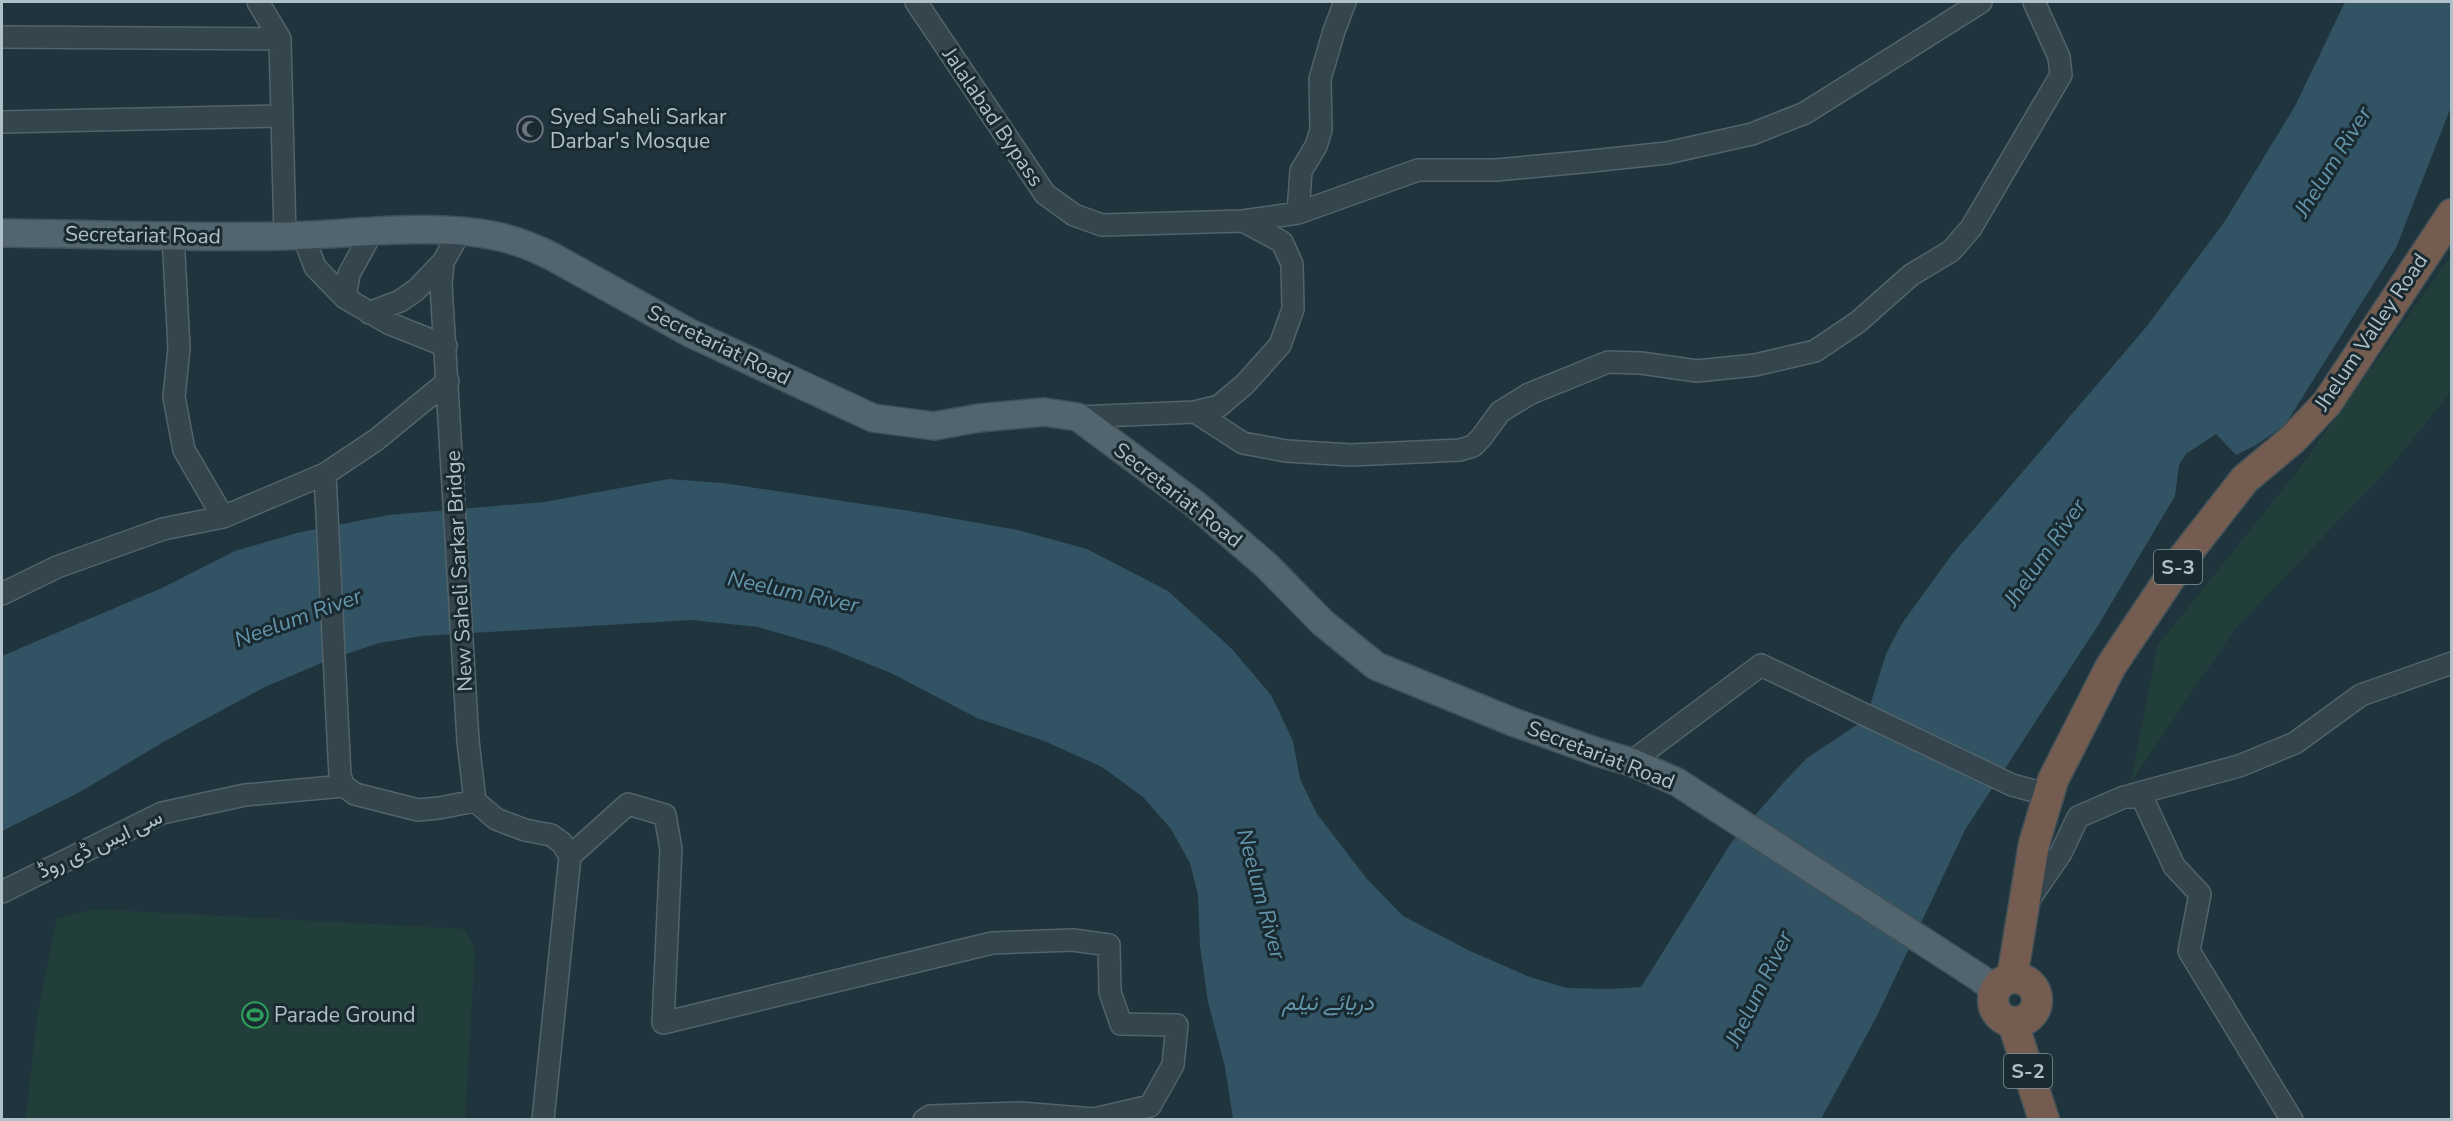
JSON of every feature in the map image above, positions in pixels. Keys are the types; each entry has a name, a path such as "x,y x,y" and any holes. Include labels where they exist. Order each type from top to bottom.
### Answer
{"highway":[{"name":"Jhelum Valley Road","path":"1996,982 2025,907 2034,844 2054,780 2111,666 2184,557 2245,479 2293,439 2327,403 2451,214"},
{"name":"S-2","path":"1996,982 2026,980 2036,992 2038,1000 2033,1014 2021,1022 2013,1023 2044,1119"}],"main road":[{"name":"Secretariat Road","path":"2,233 294,235 460,232 502,237 551,256 690,333 873,418 934,426 979,418 1044,412 1078,417 1195,504 1266,565 1323,623 1376,666 1513,722 1631,762 1677,782 1996,982"}],"street":[{"path":"258,2 280,39 282,116 294,235 315,267 345,297 388,324 446,346"},
{"name":"Jalalabad Bypass","path":"916,2 1044,194 1074,215 1102,225 1243,221 1282,242 1292,264 1293,309 1280,345 1245,384 1219,406 1195,412 1078,417"},
{"path":"1298,213 1300,171 1316,146 1321,130 1320,79 1345,2"},
{"path":"1243,221 1298,213 1418,170 1496,170 1667,153 1752,134 1805,113 1981,2"},
{"path":"1195,412 1243,442 1286,451 1351,455 1460,450 1473,446 1500,412 1529,394 1608,362 1641,363 1697,371 1755,365 1815,351 1858,322 1911,275 1950,251 1971,228 2061,75 2059,57 2034,2"},
{"path":"2,37 280,39"},
{"path":"2,122 282,116"},
{"path":"345,297 350,274 372,232"},
{"path":"369,313 400,301 417,290 443,261 460,232"},
{"path":"173,235 178,348 174,397 184,450 223,517"},
{"name":"New Saheli Sarkar Bridge","path":"443,261 441,284 450,402 468,741 475,801"},
{"path":"2,594 57,567 163,529 223,517 326,478 448,381"},
{"path":"326,478 340,777 344,786 355,794 418,810 475,801 496,819 525,830 551,835 562,843 570,856 543,1119"},
{"path":"2025,907 2061,853 2078,817 2133,797 2240,766 2295,743 2361,694 2451,663"},
{"path":"1631,762 1761,665 2012,785 2049,795"},
{"name":"سی ایس ڈی روڈ","path":"2,892 162,813 245,795 344,786"},
{"path":"2133,797 2174,866 2200,894 2189,951 2292,1119"},
{"path":"570,856 628,804 665,815 671,849 663,1023 992,943 1073,940 1109,945 1110,992 1121,1024 1177,1025 1173,1065 1150,1106 1094,1119 1020,1113 930,1116 924,1119"}],"green space":[{"path":"2451,256 2451,392 2389,468 2234,630 2131,782 2157,646 2296,473"},
{"name":"Parade Ground","path":"93,909 465,929 475,950 465,1119 27,1119 38,1011 57,918"}],"water":[{"path":"2345,2 2451,2 2451,107 2396,248 2285,425 2256,445 2236,455 2216,434 2186,454 2179,465 2175,496 2099,624 1965,830 1877,1016 1821,1119 1233,1119 1225,1067 1208,1002 1200,946 1198,895 1190,863 1171,829 1143,797 1102,767 1044,741 977,718 893,674 827,647 758,627 691,620 422,636 379,643 326,661 265,687 165,741 80,792 2,831 2,656 164,587 235,551 297,533 388,515 544,502 669,479 723,483 1018,530 1087,549 1168,591 1231,648 1271,695 1293,741 1300,779 1317,814 1367,879 1403,916 1470,951 1530,977 1567,988 1641,987 1731,843 1807,758 1857,725 1869,709 1886,654 1901,625 1950,557 2147,326 2225,221 2295,106"}],"place":[{"name":"Syed Saheli Sarkar Darbar's Mosque","path":"530,129"},
{"name":"Parade Ground","path":"255,1015"}],"water label":[{"name":"Jhelum River","path":"2333,162"},
{"name":"Jhelum River","path":"2045,553"},
{"name":"Neelum River","path":"793,592"},
{"name":"Neelum River","path":"298,618"},
{"name":"Neelum River","path":"1261,894"},
{"name":"Jhelum River","path":"1759,989"},
{"name":"دریائے نیلم","path":"1328,1003"}]}
